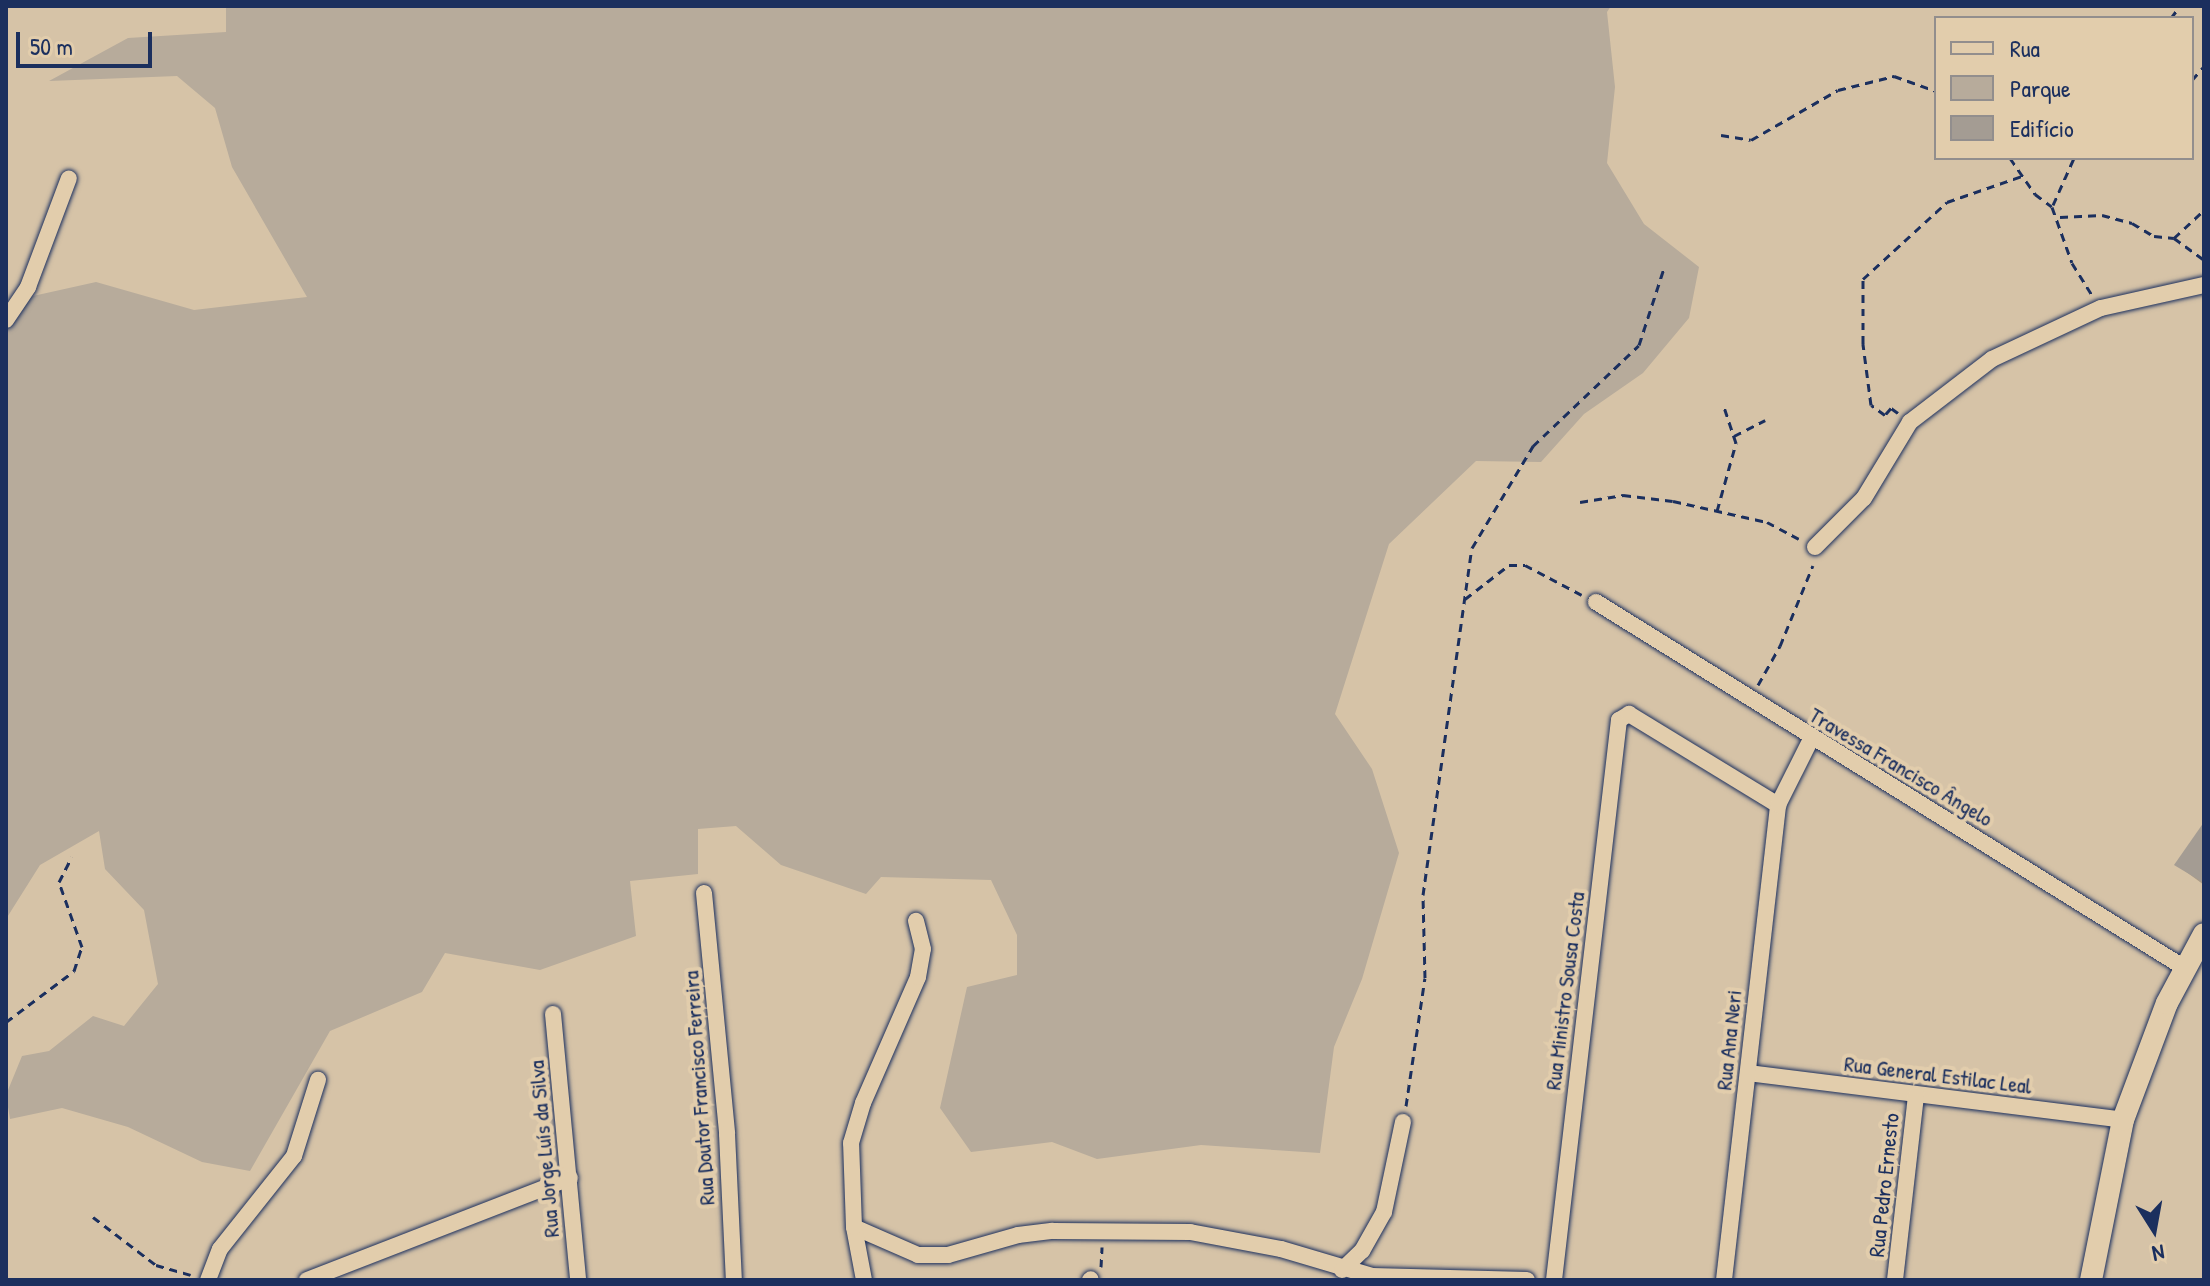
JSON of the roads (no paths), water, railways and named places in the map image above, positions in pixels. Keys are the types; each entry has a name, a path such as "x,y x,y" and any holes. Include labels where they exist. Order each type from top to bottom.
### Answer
{"main road":[{"path":"2091,1280 2123,1120 2183,967 2204,934"}],"street":[{"path":"6,320 28,287 69,178"},
{"path":"1815,547 1864,498 1910,422 1992,359 2101,308 2204,285"},
{"name":"Travessa Francisco Ângelo","path":"1596,602 1811,739 2183,967"},
{"name":"Rua Ministro Sousa Costa","path":"1554,1280 1619,720 1629,714 1778,805"},
{"name":"Rua Ana Neri","path":"1724,1280 1778,805 1811,739"},
{"name":"Rua Doutor Francisco Ferreira","path":"704,893 727,1134 734,1280"},
{"path":"864,1280 854,1227 853,1127 918,977 923,949 916,921"},
{"name":"Rua Jorge Luís da Silva","path":"553,1014 578,1280"},
{"name":"Rua General Estilac Leal","path":"1748,1073 2123,1120"},
{"path":"207,1278 220,1249 294,1156 318,1080"},
{"name":"Rua Pedro Ernesto","path":"1895,1280 1916,1095"},
{"path":"1342,1270 1362,1251 1384,1212 1403,1122"},
{"path":"307,1280 570,1178"},
{"path":"854,1227 918,1255 948,1255 1030,1233 1190,1232 1281,1249 1342,1270 1372,1276 1527,1280"}]}
